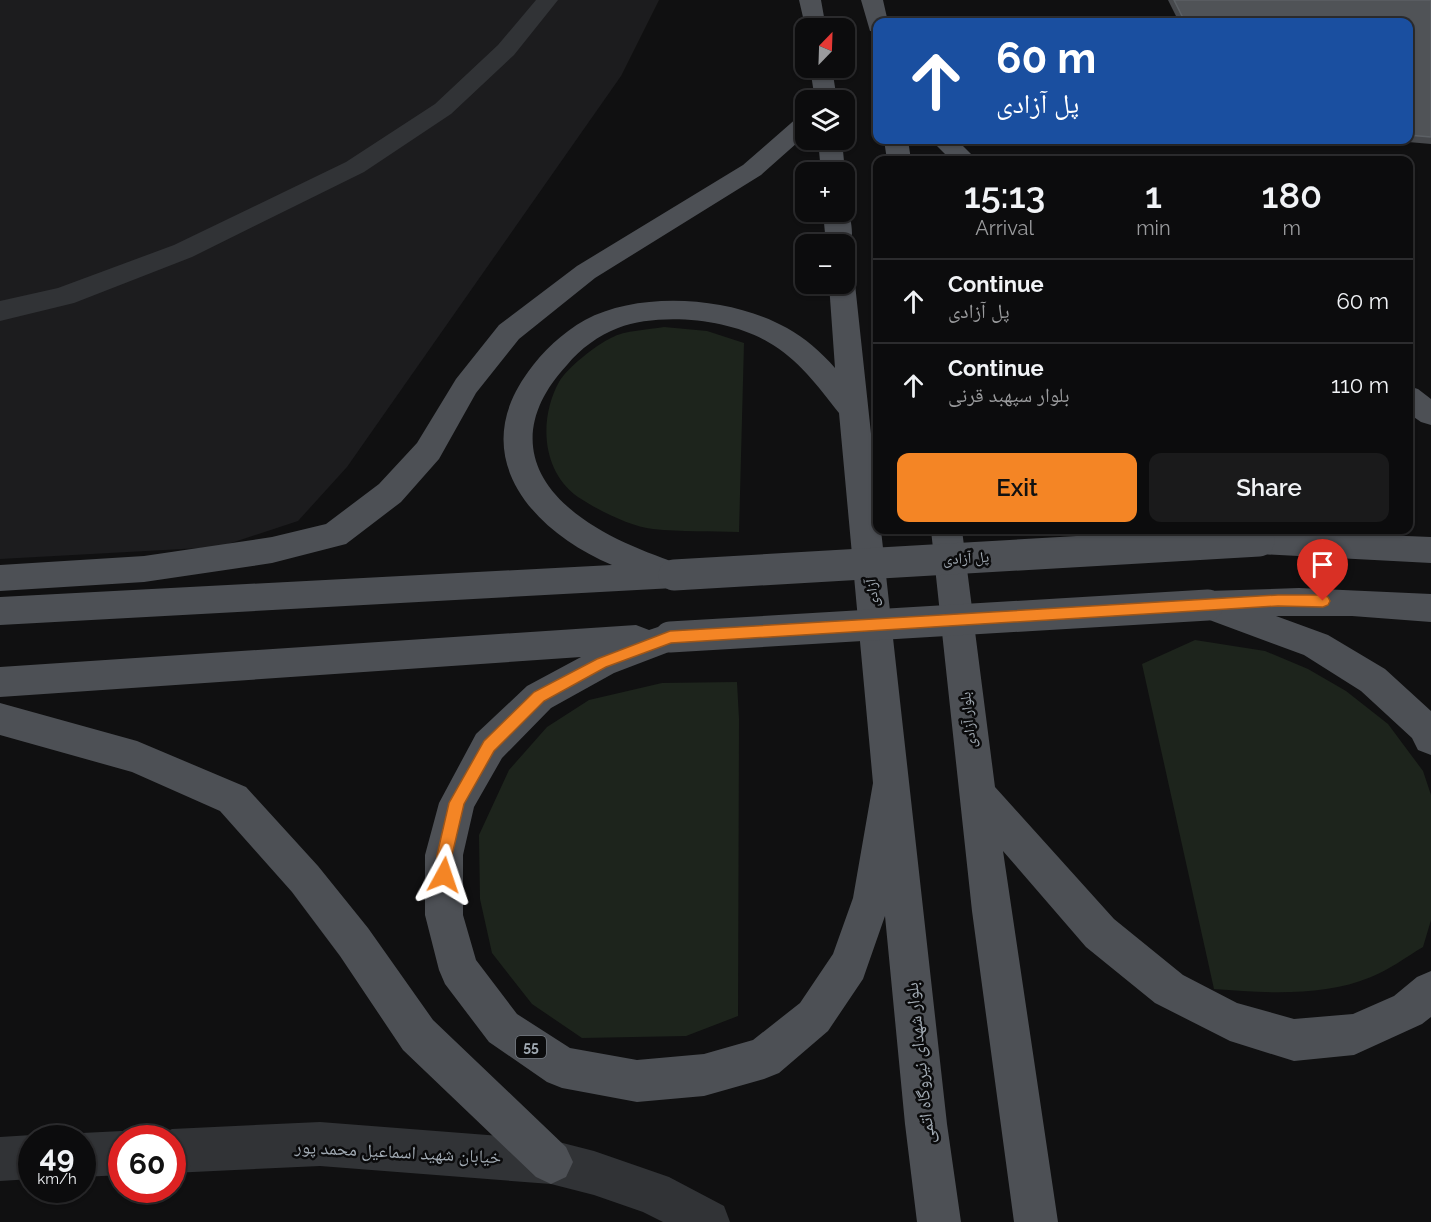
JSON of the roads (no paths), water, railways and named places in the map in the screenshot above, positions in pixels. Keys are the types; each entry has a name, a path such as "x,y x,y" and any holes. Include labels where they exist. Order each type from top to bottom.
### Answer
{"main road":[{"path":"810,0 813,18"},
{"path":"873,0 876,18"},
{"path":"0,578 144,569 272,550 335,535 390,493 428,451 466,386 509,332 586,272 752,170 795,132"},
{"path":"947,144 961,156"},
{"name":"آزادی","path":"843,294 904,903"},
{"path":"674,575 613,551 580,532 555,514 535,489 517,443 518,422 526,400 560,352 579,336 609,321 647,311 682,310 711,313 776,333 815,362 853,410"},
{"path":"1413,401 1431,414"},
{"name":"بلوار آزادی","path":"946,534 991,911 1036,1222"},
{"name":"پل آزادی","path":"0,611 674,575 1265,535 1431,550"},
{"name":"55","path":"891,783 872,898 849,965 814,1017 764,1058 704,1075 637,1081 562,1067 503,1028 459,970 444,915 444,855 457,803 489,746 539,697 602,663 670,637 1278,601 1368,602 1431,608"},
{"path":"1208,605 1316,645 1373,680 1424,727 1431,739"},
{"path":"0,682 670,637"},
{"path":"0,719 137,757 233,799 305,879 354,942 418,1035 551,1162"},
{"path":"976,793 1100,933 1169,989 1230,1021 1294,1040 1354,1034 1408,1010 1431,991"},
{"name":"بلوار شهدای نیروگاه اتمی","path":"904,903 926,1124 939,1222"}],"street":[{"path":"0,311 64,296 183,251 354,167 443,109 506,50 547,0"},
{"name":"خیابان شهید اسماعیل محمد پور","path":"186,1150 320,1144 551,1162 594,1173 653,1193 708,1222"},
{"path":"0,1159 18,1158"}]}
